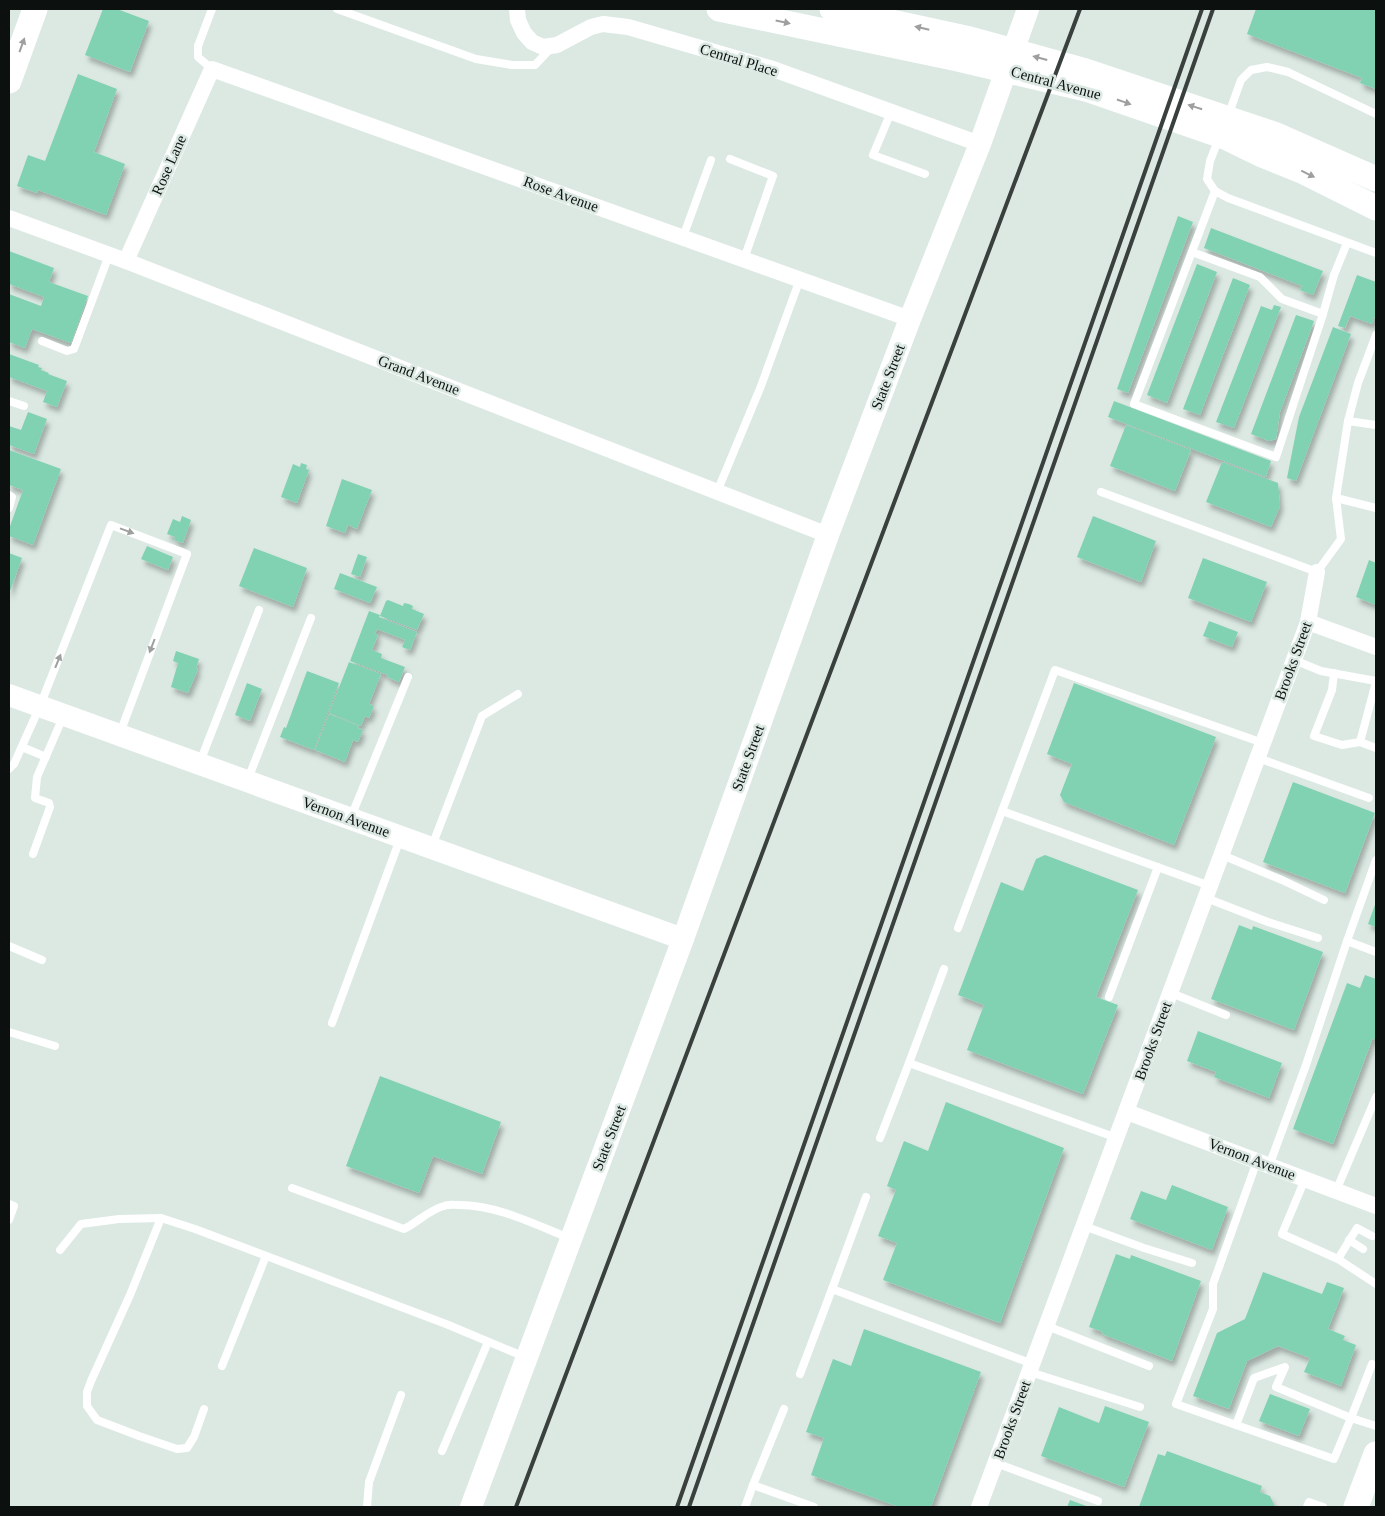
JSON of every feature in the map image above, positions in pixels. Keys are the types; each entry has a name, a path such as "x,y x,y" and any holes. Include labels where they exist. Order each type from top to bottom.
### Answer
{"main road":[{"path":"9,81 35,9"},
{"name":"Central Avenue","path":"719,9 1086,71 1274,134 1376,179"},
{"name":"Central Avenue","path":"832,9 964,49 1225,137 1262,156 1304,172 1376,208"},
{"path":"1356,1507 1376,1454"}],"street":[{"path":"517,9 518,20 524,33 532,42 543,47 554,46"},
{"name":"State Street","path":"471,1507 683,939 828,535 910,319 980,144 1028,9"},
{"name":"Central Place","path":"554,46 591,27 603,24 628,27 773,69 980,144"},
{"name":"Rose Avenue","path":"212,69 910,319"},
{"name":"Rose Lane","path":"126,261 212,69"},
{"name":"Grand Avenue","path":"9,218 126,261 828,535"},
{"name":"Brooks Street","path":"980,1507 1308,622 1317,572"},
{"path":"1308,622 1376,647"},
{"name":"Vernon Avenue","path":"9,695 683,939"},
{"name":"Vernon Avenue","path":"1127,1112 1376,1206"}],"lane":[{"path":"212,9 198,46 198,57 212,69"},
{"path":"338,9 476,59 512,65 535,65 554,46"},
{"path":"1376,114 1288,72 1267,67 1251,70 1241,80 1210,160 1206,179 1215,191 1228,198 1376,253"},
{"path":"891,112 873,155 925,174"},
{"path":"730,159 773,176 744,259"},
{"path":"683,237 711,160"},
{"path":"1215,191 1134,404 1276,457 1334,275 1347,242"},
{"path":"1192,252 1260,277 1282,299 1323,314"},
{"path":"42,342 67,351 74,349 109,255"},
{"path":"717,492 761,386 800,279"},
{"path":"1101,492 1317,572 1342,539 1336,498 1348,421 1358,382 1376,334"},
{"path":"9,401 24,406"},
{"path":"1348,421 1376,425"},
{"path":"9,495 12,497 9,508"},
{"path":"1336,498 1376,508"},
{"path":"9,769 14,764 40,706 111,525 187,554 119,735"},
{"path":"200,764 259,610"},
{"path":"247,781 311,618"},
{"path":"1294,660 1321,671 1376,681 1360,742"},
{"path":"958,928 1055,670 1260,750 1369,798"},
{"path":"1334,673 1332,690 1314,736 1342,745 1360,742 1376,748"},
{"path":"350,819 408,677"},
{"path":"432,848 482,716 518,694"},
{"path":"33,854 50,807 48,803 35,798 37,777 64,715"},
{"path":"22,746 46,757"},
{"path":"1002,811 1158,867 1268,922 1318,938"},
{"path":"332,1024 401,837"},
{"path":"1222,855 1324,900"},
{"path":"1372,1364 1334,1459 1176,1404 1213,1309 1213,1284 1306,1065 1376,860"},
{"path":"1109,997 1158,867"},
{"path":"1347,941 1376,952"},
{"path":"9,946 42,960"},
{"path":"880,1138 944,969"},
{"path":"1171,992 1226,1015"},
{"path":"9,1032 55,1046"},
{"path":"909,1063 1117,1138"},
{"path":"1336,1190 1376,1097"},
{"path":"1305,1179 1282,1234 1338,1259 1376,1284"},
{"path":"292,1188 404,1229 445,1205 471,1205 495,1210 571,1238"},
{"path":"800,1374 866,1197"},
{"path":"9,1204 14,1206 9,1220"},
{"path":"161,1218 130,1295 90,1381 86,1392 87,1406 97,1420 177,1449 187,1448 194,1437 204,1409"},
{"path":"60,1250 81,1224 119,1219 161,1218 195,1229 446,1324 527,1358"},
{"path":"1084,1226 1192,1263"},
{"path":"1338,1259 1356,1228 1372,1236"},
{"path":"1349,1240 1363,1250"},
{"path":"222,1366 266,1256"},
{"path":"832,1289 1031,1368 1140,1407"},
{"path":"1047,1326 1149,1366"},
{"path":"442,1451 488,1342"},
{"path":"1236,1425 1254,1378 1285,1367 1276,1387 1351,1418 1376,1426"},
{"path":"367,1507 369,1482 401,1395"},
{"path":"745,1507 784,1409"},
{"path":"996,1463 1098,1501"},
{"path":"753,1485 814,1507"},
{"path":"1307,1507 1309,1502 1323,1507"}],"building":[{"path":"103,9 117,9 149,21 130,72 85,55"},
{"path":"1256,9 1376,9 1376,89 1360,83 1362,78 1247,34"},
{"path":"78,74 117,89 94,152 125,164 106,215 38,190 37,193 17,186 28,155 45,161"},
{"path":"1178,216 1193,222 1128,393 1117,389"},
{"path":"1211,228 1323,271 1313,295 1300,290 1302,286 1204,248"},
{"path":"9,251 54,268 49,282 88,296 71,343 32,329 25,348 9,342 9,294 41,306 44,297 9,284"},
{"path":"1197,264 1217,272 1167,403 1147,395"},
{"path":"1357,275 1376,282 1376,314 1372,324 1350,316 1345,328 1338,326"},
{"path":"1233,278 1250,285 1200,415 1183,409"},
{"path":"1274,305 1281,307 1234,428 1216,422 1261,306 1272,310"},
{"path":"1296,315 1314,321 1280,412 1276,439 1269,441 1251,434"},
{"path":"1333,327 1351,334 1296,481 1287,478 1299,417"},
{"path":"9,354 39,365 38,367 42,368 41,370 48,374 67,381 57,407 43,402 47,391 9,377"},
{"path":"1114,401 1271,461 1266,477 1108,417"},
{"path":"28,412 47,419 34,454 9,445 9,426 21,430"},
{"path":"1126,425 1191,450 1175,491 1110,466"},
{"path":"9,450 61,469 33,545 9,536 9,529 23,490 9,485"},
{"path":"1222,462 1278,483 1280,506 1271,527 1206,502"},
{"path":"301,463 307,465 306,469 309,470 297,503 281,497 293,464 300,467"},
{"path":"342,479 372,490 357,529 348,525 345,533 326,526"},
{"path":"182,516 191,520 183,543 174,540 175,537 167,534 173,519 180,522"},
{"path":"1093,516 1156,541 1141,582 1077,557"},
{"path":"147,546 173,557 168,570 141,559"},
{"path":"254,548 307,568 293,607 239,586"},
{"path":"9,553 22,558 9,594"},
{"path":"358,554 367,557 360,577 351,574"},
{"path":"1203,558 1267,582 1251,622 1188,598"},
{"path":"1369,560 1376,563 1376,605 1356,597"},
{"path":"340,573 377,587 370,603 334,589"},
{"path":"388,600 403,606 404,603 409,604 413,606 412,609 424,614 417,630 380,616"},
{"path":"369,611 417,632 410,650 402,647 405,640 377,629 375,634 378,635 372,650 382,654 381,658 405,667 399,682 387,677 388,675 350,661"},
{"path":"1209,621 1238,632 1232,647 1203,636"},
{"path":"176,651 199,659 196,668 198,669 188,693 171,687 178,663 173,661"},
{"path":"349,662 381,674 369,704 374,706 369,718 365,716 361,726 329,713"},
{"path":"307,671 339,683 314,750 280,737 284,727 286,728"},
{"path":"247,683 262,689 250,721 235,715"},
{"path":"1074,683 1216,737 1174,845 1064,802 1060,795 1072,764 1047,754"},
{"path":"329,714 359,726 358,728 363,730 358,742 353,740 345,762 315,750"},
{"path":"1293,782 1375,813 1345,893 1263,862"},
{"path":"1045,855 1138,890 1096,997 1118,1005 1083,1094 967,1050 984,1005 958,995 1001,882 1023,891 1036,859"},
{"path":"1376,902 1376,927 1368,924"},
{"path":"1239,925 1252,930 1253,926 1323,952 1294,1030 1211,999"},
{"path":"1365,975 1376,979 1376,1038 1372,1040 1333,1144 1293,1129 1347,983 1360,988"},
{"path":"1198,1031 1282,1063 1269,1098 1214,1077 1216,1072 1187,1061"},
{"path":"380,1076 501,1122 482,1174 433,1156 419,1193 346,1166"},
{"path":"946,1102 1064,1148 1000,1323 883,1280 897,1243 878,1236 896,1190 887,1186 904,1141 928,1151"},
{"path":"1172,1185 1228,1207 1212,1250 1130,1219 1141,1191 1166,1200"},
{"path":"1116,1254 1130,1259 1131,1255 1201,1281 1172,1361 1102,1334 1103,1332 1089,1327"},
{"path":"1263,1272 1322,1294 1327,1282 1344,1288 1328,1329 1345,1336 1343,1340 1356,1345 1341,1386 1304,1372 1310,1358 1278,1346 1247,1361 1229,1409 1193,1396 1217,1333 1245,1319"},
{"path":"864,1329 981,1372 931,1507 899,1507 811,1475 824,1438 806,1432 833,1359 851,1366"},
{"path":"1270,1394 1310,1409 1299,1436 1259,1421"},
{"path":"1105,1406 1149,1422 1124,1487 1041,1456 1059,1407 1099,1423"},
{"path":"1167,1451 1262,1486 1260,1492 1270,1496 1275,1507 1139,1507 1158,1454 1165,1456"},
{"path":"1070,1500 1089,1507 1067,1507"}],"railway":[{"path":"516,1507 1080,9"},
{"path":"677,1507 1202,9"},
{"path":"689,1507 1213,9"}]}
